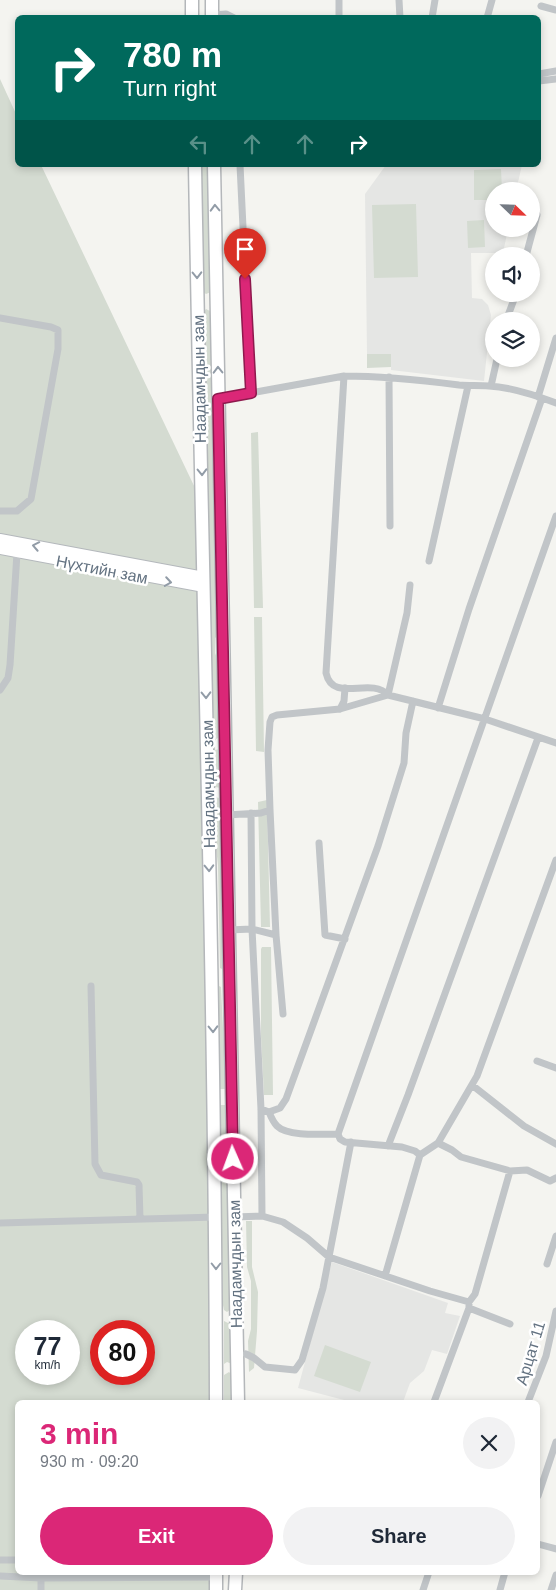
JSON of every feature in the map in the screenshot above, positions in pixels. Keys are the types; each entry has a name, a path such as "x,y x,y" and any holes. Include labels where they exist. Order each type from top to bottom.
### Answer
{"highway":[{"path":"192,0 192,15"},
{"path":"212,0 212,15"},
{"name":"Наадамчдын зам","path":"195,167 212,980 216,1217 216,1400"},
{"name":"Наадамчдын зам","path":"214,167 238,1400"},
{"path":"198,302 217,301"},
{"path":"206,646 223,645"},
{"path":"207,742 215,745 225,740"},
{"path":"208,797 218,792 227,796"},
{"path":"212,980 229,979"},
{"path":"216,1313 225,1317 236,1312"},
{"path":"216,1371 226,1366 238,1370"},
{"path":"216,1575 216,1590"},
{"path":"235,1590 236,1575"}],"main road":[{"name":"Нүхтийн зам","path":"0,540 156,570 204,582"},
{"name":"Нүхтийн зам","path":"0,550 157,580 204,582"}],"street":[{"path":"339,0 339,15"},
{"path":"399,0 400,15"},
{"path":"432,15 435,0"},
{"path":"488,15 492,0"},
{"path":"541,6 556,10"},
{"path":"541,74 556,71"},
{"path":"541,81 556,79"},
{"path":"240,167 251,393"},
{"path":"0,318 51,327 58,330 59,333 58,349 31,499 17,510 0,511"},
{"path":"438,708 540,397 556,338"},
{"path":"491,386 495,367"},
{"path":"344,376 326,673 332,686 373,688 384,690 388,695"},
{"path":"218,399 344,376 388,376 516,390 556,403"},
{"path":"388,376 390,526"},
{"path":"428,561 468,386"},
{"path":"338,1134 556,516"},
{"path":"0,690 8,678 10,665 17,552"},
{"path":"388,695 407,613 410,586"},
{"path":"340,709 344,701 344,688"},
{"path":"283,1014 276,936 270,810 268,750 272,718 277,715 340,709 388,695 484,719 556,743"},
{"path":"261,1109 270,1112 280,1108 286,1099 378,846 404,763 406,733 414,701"},
{"path":"388,1146 538,738"},
{"path":"227,816 270,810"},
{"path":"251,813 252,928 261,1109 262,1216"},
{"path":"319,843 325,935 345,939"},
{"path":"385,1276 420,1155 438,1143 477,1076 556,860"},
{"path":"228,930 252,928 276,936"},
{"path":"92,986 96,1164 101,1175 136,1182 140,1185 140,1219"},
{"path":"537,1061 556,1068"},
{"path":"472,1085 524,1126 556,1144"},
{"path":"270,1112 278,1128 290,1132 338,1134"},
{"path":"338,1134 345,1142 410,1149 420,1155"},
{"path":"246,1354 269,1368 293,1370 302,1360 323,1288 351,1142"},
{"path":"438,1143 461,1157 510,1171 527,1170 554,1181"},
{"path":"435,1400 469,1305 475,1294 510,1171"},
{"path":"234,1217 262,1216 283,1222 307,1238 329,1257 469,1305 510,1324"},
{"path":"0,1223 216,1217"},
{"path":"547,1264 556,1236"},
{"name":"Арцат 11","path":"529,1400 546,1356 556,1311"},
{"path":"540,1490 556,1442"},
{"path":"540,1545 556,1549"},
{"path":"0,1560 15,1560"},
{"path":"0,1576 41,1578 216,1575"},
{"path":"423,1590 427,1575"},
{"path":"500,1590 504,1575"},
{"path":"551,1590 556,1575"},
{"path":"41,1578 41,1590"}],"shaded area":[{"path":"0,79 15,112 15,167 42,167 207,513 203,313 206,309 212,312 218,635 215,638 215,653 217,658 219,737 215,740 215,750 220,749 221,788 215,787 214,797 221,800 224,970 220,968 218,865 215,839 214,1400 15,1400 15,1575 214,1575 214,1590 0,1590"},
{"path":"201,167 208,167 211,292 206,294 203,292"},
{"path":"385,167 522,167 518,182 485,182 485,238 506,238 504,247 485,247 485,253 471,253 472,298 482,299 488,305 490,312 485,312 484,381 391,370 391,354 367,354 365,194"},
{"path":"501,169 502,182 485,182 485,200 474,200 474,170"},
{"path":"416,204 418,277 374,278 372,205"},
{"path":"484,220 485,247 468,248 467,221"},
{"path":"367,354 391,354 391,367 367,368"},
{"path":"258,432 263,608 254,608 251,433"},
{"path":"254,617 262,617 264,752 256,751"},
{"path":"267,800 270,927 261,927 258,802"},
{"path":"262,947 271,947 273,1095 264,1095 261,1037"},
{"path":"217,985 221,987 226,1089 219,1089"},
{"path":"219,1105 226,1105 231,1309 227,1312 224,1310 223,1305"},
{"path":"246,1221 252,1221 252,1267 258,1292 254,1368 249,1372 248,1341 251,1329 251,1281 247,1267"},
{"path":"332,1262 448,1303 445,1313 460,1316 447,1354 432,1350 424,1371 410,1383 404,1400 344,1400 298,1388"},
{"path":"232,1320 232,1364 227,1362 224,1364 224,1321 228,1323"},
{"path":"325,1345 371,1362 360,1392 314,1376"},
{"path":"229,1372 232,1375 232,1400 224,1400 224,1375"}],"route":[{"path":"233,1159 218,399 251,393 245,279"}]}
